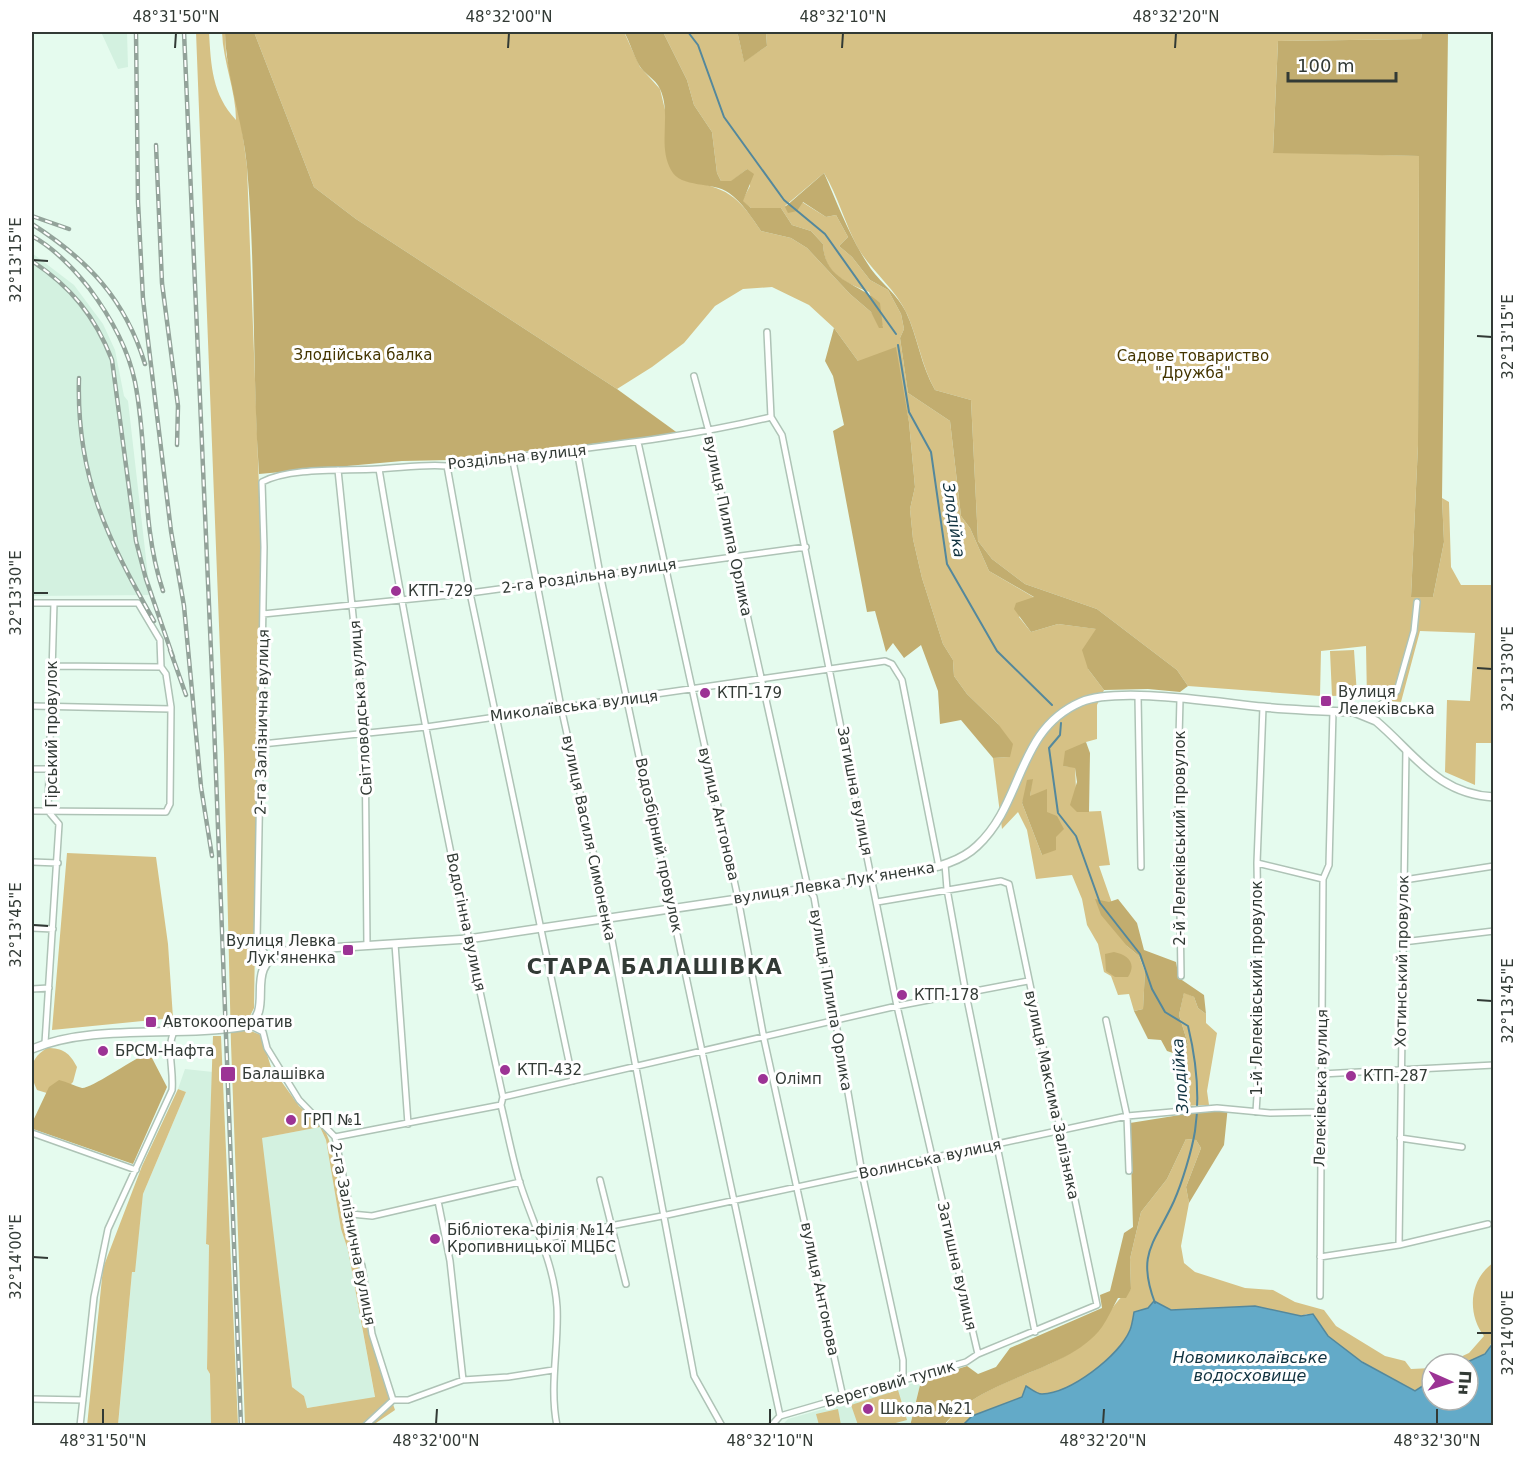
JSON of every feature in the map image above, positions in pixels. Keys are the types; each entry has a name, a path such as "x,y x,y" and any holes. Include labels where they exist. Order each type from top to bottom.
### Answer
{"street":[{"name":"Затишна вулиця","path":"767,332 771,417 782,435 897,1006 978,1354"},
{"name":"вулиця Пилипа Орлика","path":"694,376 709,432 734,556 808,888 814,897 834,1023 862,1173 903,1360 903,1381"},
{"name":"Роздільна вулиця","path":"261,482 270,478 338,470 379,469 424,464 447,465 577,450 709,432 771,417"},
{"name":"вулиця Антонова","path":"638,442 738,898 764,1039 843,1397"},
{"name":"Водозбірний провулок","path":"577,450 600,574 673,908 732,1201 780,1416"},
{"name":"вулиця Василя Симоненка","path":"512,456 539,583 561,707 608,919 662,1216 694,1376 722,1425"},
{"path":"447,465 470,593 543,929 573,1081"},
{"name":"Водогінна вулиця","path":"379,469 401,601 468,939 503,1098 501,1105 520,1182 543,1239 557,1307 553,1370 553,1404 557,1425"},
{"name":"Світловодська вулиця","path":"338,470 354,607 365,732 367,946"},
{"name":"2-га Залізнична вулиця","path":"261,482 262,744 257,942 269,958"},
{"name":"2-га Роздільна вулиця","path":"263,614 354,607 470,593 806,547"},
{"path":"1367,716 1397,691 1414,631 1417,602"},
{"path":"32,603 138,603 160,640 161,667 166,674 171,707 170,804 166,812 32,811"},
{"name":"Гірський провулок","path":"45,1043 59,824 48,811 54,603"},
{"name":"Миколаївська вулиця","path":"262,744 426,727 885,662 892,664 903,680 942,866"},
{"path":"51,666 161,667"},
{"path":"1138,696 1141,867"},
{"name":"вулиця Левка Лукʼяненка","path":"269,958 277,953 294,949 468,939 543,929 873,879 942,866 976,847 998,821 1031,748 1048,723 1084,700 1138,696 1334,711 1367,716 1376,721 1406,748 1426,770 1449,787 1463,792 1494,797"},
{"name":"2-й Лелеківський провулок","path":"1180,699 1178,777 1181,976"},
{"path":"32,706 171,707"},
{"path":"1263,707 1257,864 1323,879"},
{"name":"Лелеківська вулиця","path":"1320,1296 1319,1112 1323,879 1329,865 1334,711"},
{"name":"Хотинський провулок","path":"1399,1245 1406,748"},
{"path":"32,769 49,769"},
{"path":"32,862 58,863"},
{"name":"1-й Лелеківський провулок","path":"1256,1112 1260,1048 1257,864"},
{"path":"942,866 1035,1332"},
{"path":"1404,880 1494,866"},
{"name":"вулиця Максима Залізняка","path":"947,889 1001,881 1009,884 1097,1305"},
{"path":"877,902 947,889"},
{"path":"32,928 53,928"},
{"path":"1402,942 1494,931"},
{"path":"395,944 408,1124"},
{"path":"32,1048 45,1043 249,1025 259,1012 260,974 269,958"},
{"path":"503,1098 834,1023 897,1006 1028,981"},
{"path":"32,989 49,988"},
{"path":"1106,1020 1127,1116 1129,1171"},
{"name":"2-га Залізнична вулиця","path":"249,1025 263,1032 267,1048 299,1100 335,1137 351,1214 349,1226 362,1266 372,1334 393,1400"},
{"path":"80,1425 99,1265 108,1229 172,1089 173,1072 169,1048 174,1031"},
{"path":"1321,1074 1494,1065"},
{"path":"335,1137 501,1105"},
{"name":"Волинська вулиця","path":"543,1239 662,1216 1127,1116 1201,1109 1319,1112"},
{"path":"32,1133 136,1170"},
{"path":"1400,1138 1462,1147"},
{"path":"600,1180 626,1284"},
{"path":"351,1214 372,1216 520,1182"},
{"path":"438,1201 450,1261 463,1380"},
{"path":"1320,1257 1399,1245 1488,1224"},
{"name":"Береговий тупик","path":"780,1416 966,1362 978,1354 1097,1305"},
{"path":"365,1425 393,1400 408,1400 463,1380 508,1377 553,1370"},
{"path":"32,1399 83,1400"},
{"path":"771,1425 780,1416"}],"shaded area":[{"path":"101,32 127,32 128,67 118,69"},
{"path":"32,253 74,285 103,324 115,350 124,396 128,401 148,576 154,595 32,596"},
{"path":"185,1069 213,1072 206,1244 209,1245 207,1369 210,1374 211,1425 118,1426 132,1272 134,1272 143,1194 186,1092 178,1089"},
{"path":"320,1127 326,1140 341,1229 348,1250 375,1398 306,1408 304,1396 292,1387 261,1138"},
{"name":"Школа №21","path":"921,1381 910,1425 781,1426 788,1419"}],"green space":[{"path":"196,32 209,32 212,68 217,90 236,120 223,43 222,32 225,32 226,54 240,114 247,167 261,540 254,1008 248,1020 248,1030 261,1035 271,1067 299,1106 324,1128 329,1140 338,1182 348,1211 346,1223 361,1273 369,1334 395,1410 373,1425 245,1425 231,1044 224,754","holes":["320,1127 326,1140 341,1229 348,1250 375,1397 307,1408 304,1396 292,1387 262,1138"]},
{"name":"Злодійська балка","path":"225,32 254,32 314,187 356,219 617,389 679,434 451,460 402,461 259,474 250,205 247,167 228,66"},
{"name":"Садове товариство \"Дружба\"","path":"254,32 624,32 640,67 660,89 666,114 665,147 684,180 721,190 745,209 761,231 791,238 807,248 883,327 869,292 843,280 831,269 824,254 823,244 811,231 792,225 781,208 751,208 742,201 750,186 747,169 732,181 721,181 717,173 712,132 694,105 687,80 663,32 735,32 738,35 744,61 767,46 766,32 1422,32 1421,39 1278,41 1273,152 1419,156 1418,445 1411,597 1433,597 1444,542 1442,498 1449,502 1451,567 1461,585 1493,585 1493,743 1476,743 1475,785 1445,772 1447,700 1470,701 1475,633 1420,631 1401,702 1367,699 1366,646 1321,651 1320,696 1188,686 1177,670 1097,609 1025,584 992,559 978,541 971,400 935,390 907,314 896,296 858,248 824,173 785,206 802,202 826,217 836,215 848,237 839,246 852,257 870,280 888,290 901,314 904,329 900,338 908,393 950,421 961,516 970,528 989,571 1035,598 1019,617 1031,632 1058,624 1097,629 1088,669 1104,690 1097,705 1097,739 1086,742 1063,766 1075,767 1077,812 1101,811 1110,865 1099,866 1127,946 1139,956 1145,971 1143,1009 1134,1011 1129,994 1118,995 1111,976 1104,972 1098,944 1087,925 1082,899 1072,875 1036,879 1027,830 1018,812 1002,829 993,758 1009,757 998,724 967,694 954,676 953,660 943,644 922,578 913,539 910,509 915,487 909,422 903,393 858,361 834,328 809,305 772,287 743,289 715,306 684,343 617,389 356,219 314,187","holes":["1032,779 1030,796 1047,812 1042,855 1022,803"]},
{"path":"624,32 663,32 687,80 694,105 712,132 717,173 721,181 731,181 747,169 754,174 743,201 751,208 781,208 792,225 811,231 823,244 825,257 836,274 880,303 883,328 879,328 871,312 850,294 807,248 791,238 761,231 734,197 722,189 682,180 676,176 671,170 665,150 665,109 660,89 639,65"},
{"path":"735,32 766,32 767,46 744,62 738,35"},
{"path":"1422,32 1448,32 1442,498 1444,542 1433,597 1411,597 1418,445 1419,156 1273,153 1278,41 1421,39"},
{"path":"824,173 845,222 864,258 906,312 926,371 935,390 971,400 978,541 992,559 1025,584 1097,609 1177,670 1188,686 1180,692 1148,689 1104,690 1088,669 1082,650 1096,629 1058,624 1031,632 1014,609 1016,603 1034,597 989,571 970,528 961,516 950,421 908,393 900,338 904,329 901,314 888,290 870,280 852,257 839,246 848,237 836,215 826,217 803,202 797,211 788,213 785,207"},
{"path":"834,328 858,361 896,347 909,422 915,487 910,509 913,539 922,578 943,644 953,660 954,676 967,694 998,724 1013,744 1010,757 993,758 961,720 940,724 938,691 921,645 904,658 893,643 886,652 875,611 867,612 833,431 844,425 833,376 825,361"},
{"path":"1354,650 1357,695 1332,696 1330,651"},
{"path":"1086,742 1090,753 1089,812 1077,812 1070,805 1077,782 1075,768 1063,766 1065,751"},
{"path":"1033,779 1030,796 1047,789 1047,812 1057,816 1064,829 1056,837 1056,850 1042,855 1022,803 1027,780"},
{"path":"67,853 156,857 168,944 173,1018 52,1030"},
{"path":"1095,899 1109,902 1118,899 1137,923 1144,950 1176,962 1179,978 1204,995 1206,1014 1198,1008 1194,997 1184,993 1179,1015 1188,1044 1176,1054 1167,1051 1161,1040 1148,1039 1134,1011 1143,1009 1145,970 1139,956 1127,946 1101,915"},
{"path":"1114,952 1130,960 1132,968 1128,977 1115,977 1106,971 1105,954"},
{"path":"1184,992 1194,997 1198,1008 1206,1014 1206,1023 1217,1033 1207,1091 1209,1105 1181,1106 1176,1054 1188,1044 1179,1015"},
{"path":"213,1036 221,1036 238,1425 211,1425 210,1374 207,1369 209,1245 206,1244"},
{"path":"47,1048 65,1052 77,1067 73,1082 63,1092 50,1094 37,1090 34,1083 32,1066 37,1056"},
{"path":"142,1056 152,1058 167,1087 133,1164 33,1129 32,1123 49,1087 59,1080 82,1088 86,1087"},
{"path":"178,1089 186,1092 143,1194 135,1272 132,1272 118,1425 87,1426 103,1268 142,1166"},
{"path":"1181,1106 1228,1106 1224,1145 1189,1203 1186,1187 1201,1148 1196,1140 1186,1139 1167,1179 1141,1212 1130,1259 1131,1289 1126,1298 1118,1298 1102,1327 1069,1355 982,1395 961,1408 944,1425 910,1426 921,1381 967,1366 978,1374 996,1367 1010,1348 1102,1308 1100,1295 1110,1291 1124,1233 1133,1227 1130,1123 1180,1115"},
{"path":"1186,1139 1196,1140 1201,1148 1186,1187 1189,1203 1181,1246 1184,1263 1195,1272 1245,1288 1273,1290 1295,1302 1324,1310 1336,1326 1385,1356 1405,1361 1411,1369 1420,1369 1420,1388 1415,1391 1371,1367 1330,1338 1307,1314 1301,1316 1255,1306 1171,1310 1154,1301 1148,1308 1134,1312 1130,1330 1109,1358 1067,1388 984,1412 963,1425 944,1426 974,1399 1063,1357 1080,1347 1095,1333 1117,1302 1131,1289 1130,1259 1141,1212 1167,1179"},
{"path":"1493,1263 1494,1321 1491,1344 1480,1357 1480,1352 1470,1352 1484,1336 1475,1318 1473,1298 1479,1278"},
{"path":"898,1390 907,1420 888,1425 858,1425 851,1405"},
{"path":"838,1409 841,1425 819,1425 816,1414"}],"water":[{"name":"Новомиколаївське водосховище","path":"1154,1301 1171,1310 1255,1306 1301,1316 1313,1314 1328,1336 1362,1362 1415,1391 1420,1388 1420,1412 1480,1412 1480,1356 1485,1354 1493,1343 1493,1425 963,1425 972,1416 1022,1397 1026,1386 1042,1394 1054,1392 1080,1380 1116,1351 1131,1328 1134,1312 1148,1308"}],"waterway":[{"name":"Злодійка","path":"688,32 698,45 724,117 784,200 825,234 896,334"},
{"name":"Злодійка","path":"898,345 909,412 931,452 947,564 997,651 1052,705"},
{"name":"Злодійка","path":"1061,723 1060,735 1049,748 1058,813 1076,836 1100,903 1140,954 1152,989 1165,1012 1188,1026 1193,1052 1197,1092 1194,1139 1177,1194 1150,1249 1147,1272 1155,1303"}],"railway":[{"path":"136,32 138,202 143,299 171,531 184,606 201,787 212,856"},
{"path":"184,32 213,697 241,1426"},
{"path":"156,145 162,283 178,406 177,445"},
{"path":"32,216 69,229"},
{"path":"32,224 70,252 102,283 127,320 145,364"},
{"path":"32,236 63,259 89,288 111,321 128,357 139,408 151,539 163,591"},
{"path":"32,261 59,281 90,316 112,360 136,541 146,579 173,657"},
{"path":"79,378 79,413 89,476 109,533 154,621"},
{"path":"170,650 186,695"}],"place":[{"name":"КТП-729","path":"396,591"},
{"name":"КТП-179","path":"705,693"},
{"name":"Вулиця Лелеківська","path":"1326,701"},
{"name":"Вулиця Левка Лук'яненка","path":"348,950"},
{"name":"КТП-178","path":"902,995"},
{"name":"Автокооператив","path":"151,1022"},
{"name":"БРСМ-Нафта","path":"103,1051"},
{"name":"КТП-432","path":"505,1070"},
{"name":"Балашівка","path":"228,1074"},
{"name":"КТП-287","path":"1351,1076"},
{"name":"Олімп","path":"763,1079"},
{"name":"ГРП №1","path":"291,1120"},
{"name":"Бібліотека-філія №14 Кропивницької МЦБС","path":"435,1239"},
{"name":"Школа №21","path":"868,1409"}],"district":[{"name":"СТАРА БАЛАШІВКА","path":"655,967"}]}
